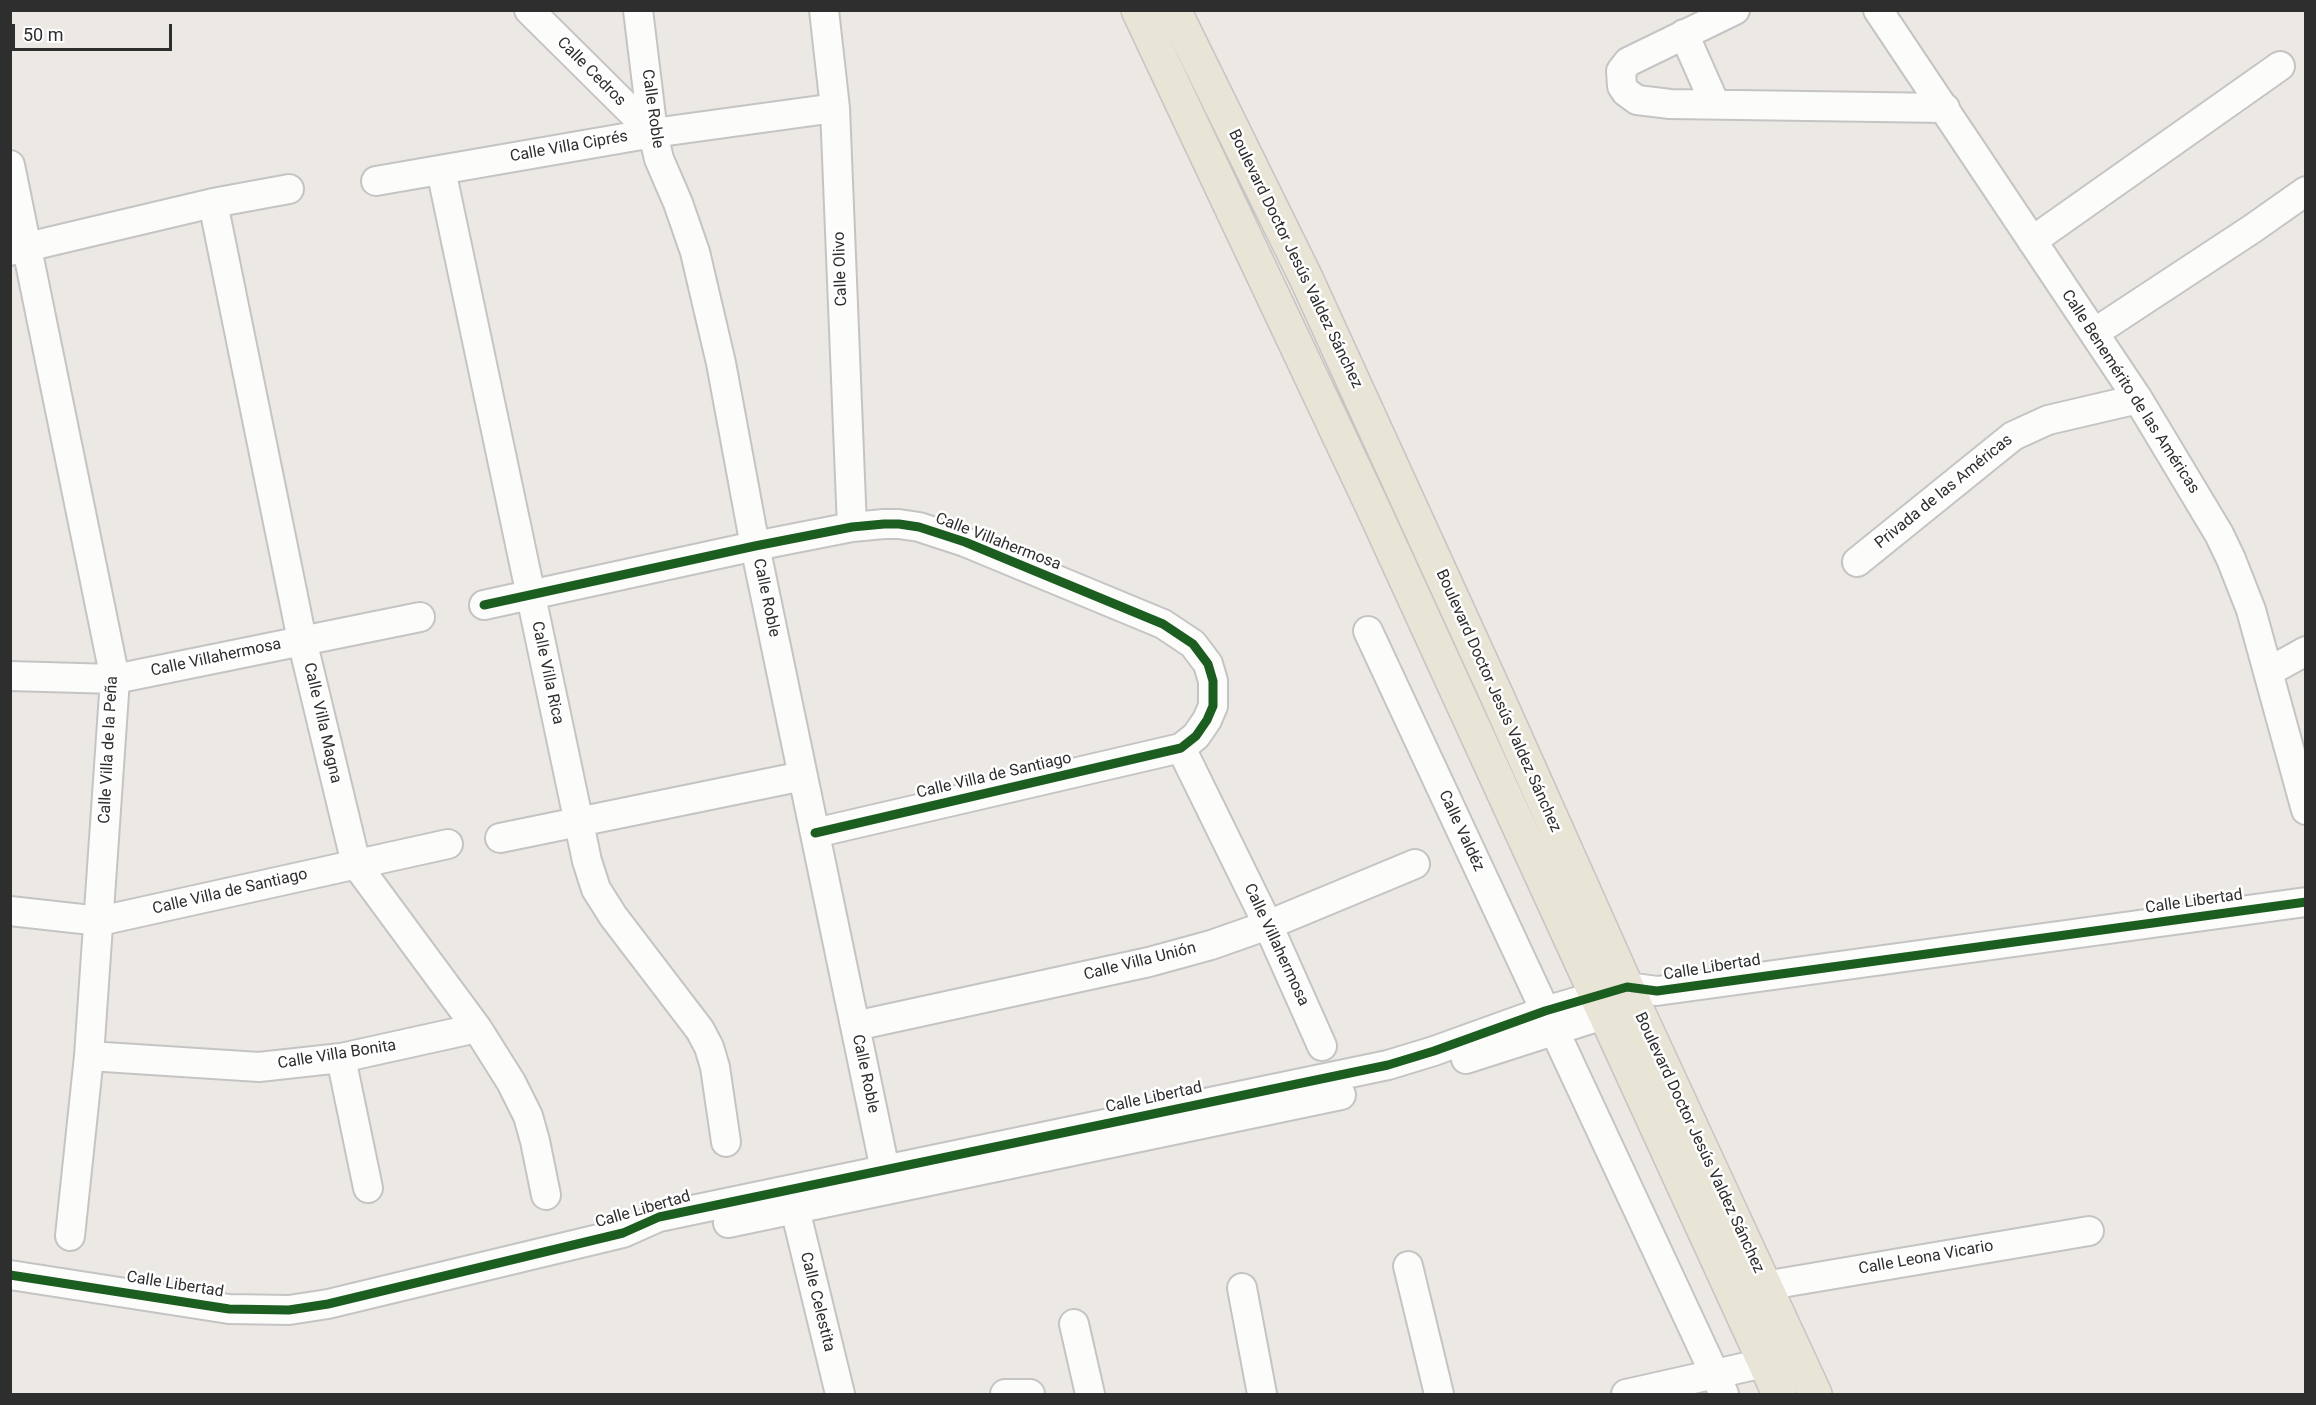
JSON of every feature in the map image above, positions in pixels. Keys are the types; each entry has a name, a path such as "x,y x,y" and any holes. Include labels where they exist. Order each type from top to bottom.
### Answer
{"main road":[{"name":"Boulevard Doctor Jesús Valdez Sánchez","path":"1138,10 1352,464 1624,998 1815,1395"},
{"name":"Boulevard Doctor Jesús Valdez Sánchez","path":"1174,10 1306,278 1384,447 1624,998 1764,1364 1779,1395"},
{"path":"1352,464 1384,447"}],"street":[{"name":"Calle Cedros","path":"529,10 653,133"},
{"name":"Calle Roble","path":"638,10 653,133 659,159 678,203 695,252 721,363 755,546 887,1179"},
{"name":"Calle Olivo","path":"824,10 835,108 852,527"},
{"path":"1735,10 1628,62 1621,71 1622,86 1626,92 1637,100 1715,104 1945,108"},
{"name":"Calle Benemérito de las Américas","path":"1878,10 2138,399 2227,550 2243,587 2306,810"},
{"path":"1684,34 1715,104"},
{"path":"2032,241 2280,66"},
{"name":"Calle Villa Ciprés","path":"376,181 653,133 835,108"},
{"name":"Calle Villa de la Peña","path":"10,165 19,249 115,679 100,921 89,1056 70,1236"},
{"name":"Calle Villa Rica","path":"441,170 587,861 596,889 613,916 700,1030 709,1047 715,1067 726,1142"},
{"path":"19,249 213,203 289,189"},
{"path":"2094,333 2306,191"},
{"name":"Calle Villa Magna","path":"213,203 302,640 356,864 477,1028 511,1082 528,1116 546,1195"},
{"name":"Privada de las Américas","path":"1857,562 2013,436 2048,420 2138,399"},
{"name":"Calle Villahermosa","path":"484,605 755,546 852,527 884,524 919,527 965,542 1176,631 1194,644 1208,664 1214,695 1208,720 1196,735 1181,747 1268,925 1322,1046"},
{"name":"Calle Villahermosa","path":"10,676 115,679 420,617"},
{"name":"Calle Valdéz","path":"1368,631 1720,1385"},
{"path":"2268,672 2306,651"},
{"name":"Calle Villa de Santiago","path":"815,833 1181,747"},
{"path":"500,838 803,776"},
{"name":"Calle Villa de Santiago","path":"10,911 100,921 448,844"},
{"name":"Calle Villa Unión","path":"855,1026 1149,962 1211,945 1268,925 1414,864"},
{"name":"Calle Libertad","path":"10,1275 230,1309 289,1310 328,1304 623,1233 659,1218 887,1179 1332,1077 1388,1065 1437,1059 1549,1020 1624,998 2306,902"},
{"name":"Calle Villa Bonita","path":"89,1056 259,1067 341,1058 477,1028"},
{"path":"341,1058 368,1188"},
{"name":"Calle Libertad","path":"623,1233 646,1238 664,1236 795,1209 887,1179"},
{"name":"Calle Celestita","path":"795,1209 840,1395"},
{"name":"Calle Leona Vicario","path":"1764,1286 2089,1231"},
{"path":"1408,1266 1439,1395"},
{"path":"1242,1288 1262,1395"},
{"path":"1074,1324 1089,1395"},
{"path":"1626,1395 1720,1385 1764,1364"},
{"path":"1005,1395 1030,1395"}],"cycle path":[{"path":"484,605 852,527 899,524 919,527 965,542 1163,624 1193,644 1208,664 1213,681 1213,706 1196,736 1181,748 815,833"},
{"path":"10,1275 229,1309 289,1310 328,1304 623,1233 659,1217 1388,1065 1545,1011 1627,987 1657,991 2306,902"}]}
